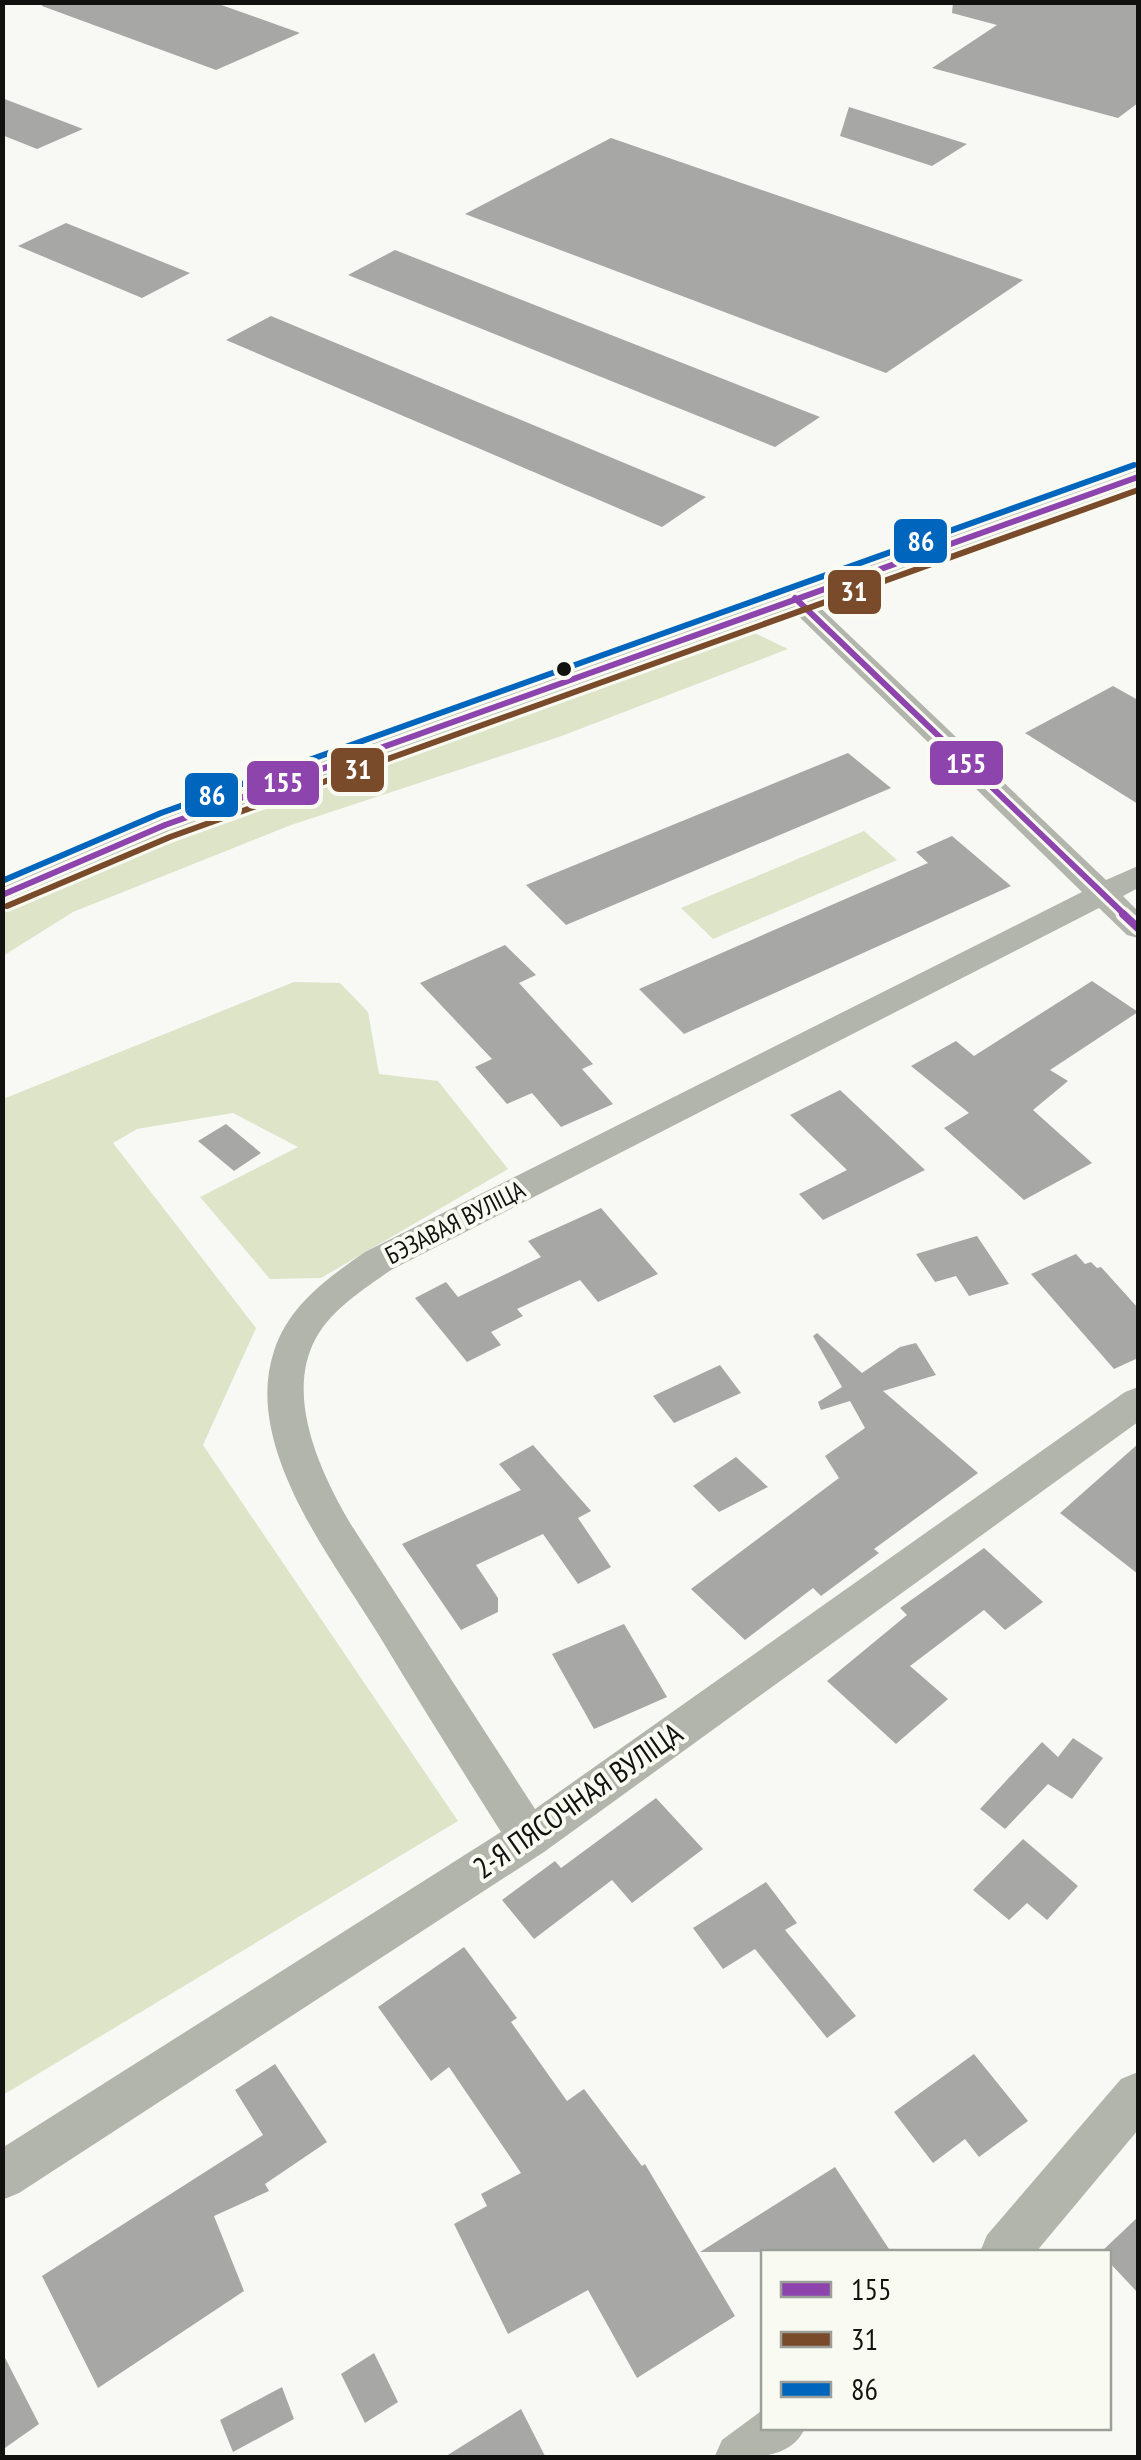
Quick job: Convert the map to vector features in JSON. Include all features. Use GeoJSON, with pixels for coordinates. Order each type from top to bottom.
{"type":"FeatureCollection","features":[{"type":"Feature","properties":{"kind":"main road"},"geometry":{"type":"LineString","coordinates":[[2,895],[165,824],[1138,477]]}},
{"type":"Feature","properties":{"kind":"street"},"geometry":{"type":"LineString","coordinates":[[795,598],[1138,928]]}},
{"type":"Feature","properties":{"kind":"street","name":"БЭЗАВАЯ ВУЛІЦА"},"geometry":{"type":"LineString","coordinates":[[529,1838],[326,1518],[305,1471],[288,1418],[287,1384],[292,1353],[304,1324],[336,1292],[378,1261],[1138,876]]}},
{"type":"Feature","properties":{"kind":"street","name":"2-Я ПЯСОЧНАЯ ВУЛІЦА"},"geometry":{"type":"LineString","coordinates":[[2,2176],[529,1838],[1138,1402]]}},
{"type":"Feature","properties":{"kind":"street"},"geometry":{"type":"LineString","coordinates":[[1006,2250],[1138,2095]]}},
{"type":"Feature","properties":{"kind":"street"},"geometry":{"type":"LineString","coordinates":[[740,2458],[777,2430]]}},
{"type":"Feature","properties":{"kind":"green space"},"geometry":{"type":"Polygon","coordinates":[[[744,628],[788,649],[559,737],[291,825],[73,912],[3,956],[3,910],[125,851],[744,628]]]}},
{"type":"Feature","properties":{"kind":"green space"},"geometry":{"type":"Polygon","coordinates":[[[864,831],[897,860],[713,939],[681,908],[864,831]]]}},
{"type":"Feature","properties":{"kind":"green space"},"geometry":{"type":"Polygon","coordinates":[[[294,982],[340,983],[368,1012],[379,1074],[438,1081],[508,1169],[321,1278],[270,1279],[200,1197],[298,1147],[233,1113],[137,1129],[113,1143],[256,1328],[203,1445],[458,1821],[3,2095],[3,1099],[294,982]]]}},
{"type":"Feature","properties":{"kind":"building"},"geometry":{"type":"Polygon","coordinates":[[[43,2],[213,2],[300,33],[216,70],[42,6],[43,2]]]}},
{"type":"Feature","properties":{"kind":"building"},"geometry":{"type":"Polygon","coordinates":[[[953,2],[1138,2],[1138,103],[1118,118],[932,68],[997,25],[952,13],[953,2]]]}},
{"type":"Feature","properties":{"kind":"building"},"geometry":{"type":"Polygon","coordinates":[[[2,98],[83,129],[37,149],[2,135],[2,98]]]}},
{"type":"Feature","properties":{"kind":"building"},"geometry":{"type":"Polygon","coordinates":[[[849,107],[967,144],[932,166],[840,136],[849,107]]]}},
{"type":"Feature","properties":{"kind":"building"},"geometry":{"type":"Polygon","coordinates":[[[611,138],[1023,280],[886,373],[465,214],[611,138]]]}},
{"type":"Feature","properties":{"kind":"building"},"geometry":{"type":"Polygon","coordinates":[[[66,223],[190,273],[142,298],[18,246],[66,223]]]}},
{"type":"Feature","properties":{"kind":"building"},"geometry":{"type":"Polygon","coordinates":[[[395,250],[820,417],[775,447],[348,275],[395,250]]]}},
{"type":"Feature","properties":{"kind":"building"},"geometry":{"type":"Polygon","coordinates":[[[271,316],[706,497],[662,527],[226,340],[271,316]]]}},
{"type":"Feature","properties":{"kind":"building"},"geometry":{"type":"Polygon","coordinates":[[[1113,686],[1138,700],[1138,804],[1025,733],[1113,686]]]}},
{"type":"Feature","properties":{"kind":"building"},"geometry":{"type":"Polygon","coordinates":[[[848,753],[891,788],[566,925],[526,885],[848,753]]]}},
{"type":"Feature","properties":{"kind":"building"},"geometry":{"type":"Polygon","coordinates":[[[952,836],[1011,886],[684,1034],[639,989],[928,863],[916,852],[952,836]]]}},
{"type":"Feature","properties":{"kind":"building"},"geometry":{"type":"Polygon","coordinates":[[[505,945],[536,975],[519,983],[593,1064],[582,1069],[613,1104],[561,1127],[532,1093],[507,1104],[475,1067],[492,1059],[420,983],[505,945]]]}},
{"type":"Feature","properties":{"kind":"building"},"geometry":{"type":"Polygon","coordinates":[[[1092,981],[1138,1012],[1050,1070],[1068,1081],[1033,1110],[1092,1163],[1024,1200],[944,1128],[969,1113],[911,1066],[956,1041],[974,1056],[1092,981]]]}},
{"type":"Feature","properties":{"kind":"building"},"geometry":{"type":"Polygon","coordinates":[[[840,1090],[925,1170],[823,1220],[799,1194],[847,1170],[790,1115],[840,1090]]]}},
{"type":"Feature","properties":{"kind":"building"},"geometry":{"type":"Polygon","coordinates":[[[226,1124],[261,1153],[234,1171],[198,1141],[226,1124]]]}},
{"type":"Feature","properties":{"kind":"building"},"geometry":{"type":"Polygon","coordinates":[[[601,1208],[658,1274],[598,1302],[580,1280],[517,1309],[523,1316],[491,1332],[501,1345],[467,1362],[415,1298],[446,1282],[458,1297],[541,1257],[528,1241],[601,1208]]]}},
{"type":"Feature","properties":{"kind":"building"},"geometry":{"type":"Polygon","coordinates":[[[977,1236],[1009,1284],[969,1296],[956,1276],[935,1282],[916,1254],[977,1236]]]}},
{"type":"Feature","properties":{"kind":"building"},"geometry":{"type":"Polygon","coordinates":[[[1076,1254],[1085,1264],[1091,1262],[1101,1267],[1138,1308],[1138,1358],[1114,1369],[1031,1274],[1076,1254]]]}},
{"type":"Feature","properties":{"kind":"building"},"geometry":{"type":"Polygon","coordinates":[[[817,1333],[862,1373],[900,1347],[916,1343],[936,1375],[883,1391],[978,1473],[874,1549],[879,1553],[821,1596],[813,1588],[745,1640],[691,1589],[839,1478],[825,1456],[865,1428],[850,1401],[821,1410],[818,1402],[842,1387],[813,1336],[817,1333]]]}},
{"type":"Feature","properties":{"kind":"building"},"geometry":{"type":"Polygon","coordinates":[[[720,1365],[741,1393],[674,1423],[653,1396],[720,1365]]]}},
{"type":"Feature","properties":{"kind":"building"},"geometry":{"type":"Polygon","coordinates":[[[1138,1444],[1138,1574],[1060,1513],[1138,1444]]]}},
{"type":"Feature","properties":{"kind":"building"},"geometry":{"type":"Polygon","coordinates":[[[533,1445],[591,1511],[578,1518],[611,1567],[578,1584],[543,1534],[476,1565],[498,1598],[498,1612],[461,1630],[402,1544],[521,1490],[499,1464],[533,1445]]]}},
{"type":"Feature","properties":{"kind":"building"},"geometry":{"type":"Polygon","coordinates":[[[736,1457],[768,1487],[719,1512],[693,1486],[736,1457]]]}},
{"type":"Feature","properties":{"kind":"building"},"geometry":{"type":"Polygon","coordinates":[[[984,1548],[1043,1602],[1005,1630],[984,1610],[910,1666],[948,1699],[896,1744],[827,1681],[907,1615],[900,1608],[984,1548]]]}},
{"type":"Feature","properties":{"kind":"building"},"geometry":{"type":"Polygon","coordinates":[[[624,1624],[667,1697],[594,1729],[552,1654],[624,1624]]]}},
{"type":"Feature","properties":{"kind":"building"},"geometry":{"type":"Polygon","coordinates":[[[1073,1738],[1103,1758],[1072,1799],[1048,1784],[1005,1829],[980,1809],[1042,1742],[1058,1757],[1073,1738]]]}},
{"type":"Feature","properties":{"kind":"building"},"geometry":{"type":"Polygon","coordinates":[[[656,1798],[703,1849],[632,1903],[612,1880],[534,1939],[502,1900],[555,1861],[561,1868],[656,1798]]]}},
{"type":"Feature","properties":{"kind":"building"},"geometry":{"type":"Polygon","coordinates":[[[1023,1839],[1078,1886],[1047,1920],[1027,1903],[1009,1920],[973,1890],[1023,1839]]]}},
{"type":"Feature","properties":{"kind":"building"},"geometry":{"type":"Polygon","coordinates":[[[766,1882],[797,1923],[785,1930],[856,2016],[827,2038],[755,1949],[723,1969],[693,1928],[766,1882]]]}},
{"type":"Feature","properties":{"kind":"building"},"geometry":{"type":"Polygon","coordinates":[[[464,1947],[517,2018],[511,2022],[567,2101],[584,2089],[642,2166],[645,2164],[735,2316],[637,2378],[588,2290],[508,2334],[454,2224],[487,2206],[481,2194],[521,2173],[449,2067],[431,2081],[378,2007],[464,1947]]]}},
{"type":"Feature","properties":{"kind":"building"},"geometry":{"type":"Polygon","coordinates":[[[974,2054],[1028,2121],[979,2157],[965,2139],[933,2163],[894,2112],[974,2054]]]}},
{"type":"Feature","properties":{"kind":"building"},"geometry":{"type":"Polygon","coordinates":[[[275,2064],[327,2142],[265,2184],[269,2191],[214,2216],[244,2291],[98,2388],[42,2276],[263,2135],[235,2090],[275,2064]]]}},
{"type":"Feature","properties":{"kind":"building"},"geometry":{"type":"Polygon","coordinates":[[[835,2167],[890,2250],[761,2250],[700,2252],[835,2167]]]}},
{"type":"Feature","properties":{"kind":"building"},"geometry":{"type":"Polygon","coordinates":[[[1138,2217],[1138,2293],[1111,2264],[1111,2250],[1103,2250],[1138,2217]]]}},
{"type":"Feature","properties":{"kind":"building"},"geometry":{"type":"Polygon","coordinates":[[[2,2352],[39,2424],[2,2450],[2,2352]]]}},
{"type":"Feature","properties":{"kind":"building"},"geometry":{"type":"Polygon","coordinates":[[[374,2353],[398,2402],[365,2423],[341,2374],[374,2353]]]}},
{"type":"Feature","properties":{"kind":"building"},"geometry":{"type":"Polygon","coordinates":[[[282,2387],[294,2419],[233,2452],[220,2420],[282,2387]]]}},
{"type":"Feature","properties":{"kind":"building"},"geometry":{"type":"Polygon","coordinates":[[[521,2409],[546,2458],[443,2458],[521,2409]]]}},
{"type":"Feature","properties":{"kind":"transit line","name":"86"},"geometry":{"type":"LineString","coordinates":[[2,881],[161,813],[1134,465]]}},
{"type":"Feature","properties":{"kind":"transit line","name":"155"},"geometry":{"type":"LineString","coordinates":[[2,895],[165,825],[1138,477]]}},
{"type":"Feature","properties":{"kind":"transit line","name":"31"},"geometry":{"type":"LineString","coordinates":[[7,906],[170,837],[1138,490]]}},
{"type":"Feature","properties":{"kind":"transit line","name":"155"},"geometry":{"type":"LineString","coordinates":[[795,598],[1138,928]]}}]}
